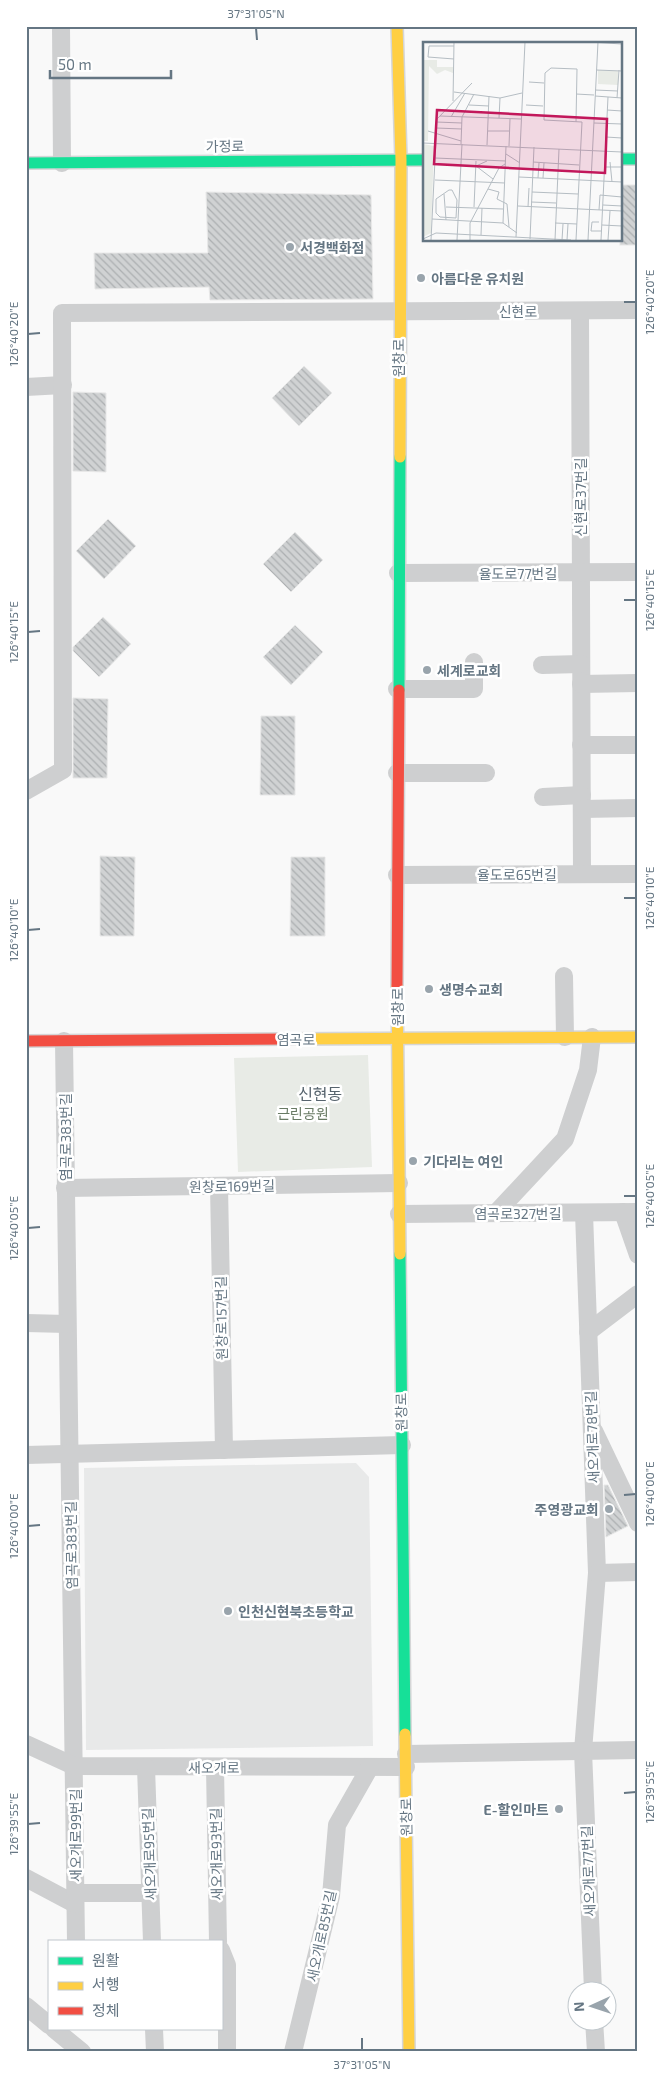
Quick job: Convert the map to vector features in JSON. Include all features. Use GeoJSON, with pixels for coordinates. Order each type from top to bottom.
{"type":"FeatureCollection","features":[{"type":"Feature","properties":{"kind":"street"},"geometry":{"type":"LineString","coordinates":[[62,26],[62,163]]}},
{"type":"Feature","properties":{"kind":"street","name":"원창로"},"geometry":{"type":"LineString","coordinates":[[397,26],[401,160],[398,311],[397,1038],[409,2052]]}},
{"type":"Feature","properties":{"kind":"street"},"geometry":{"type":"LineString","coordinates":[[622,159],[638,159]]}},
{"type":"Feature","properties":{"kind":"street","name":"가정로"},"geometry":{"type":"LineString","coordinates":[[26,163],[423,160]]}},
{"type":"Feature","properties":{"kind":"street","name":"신현로"},"geometry":{"type":"LineString","coordinates":[[62,385],[62,313],[638,310]]}},
{"type":"Feature","properties":{"kind":"street","name":"신현로37번길"},"geometry":{"type":"LineString","coordinates":[[580,311],[582,874]]}},
{"type":"Feature","properties":{"kind":"street"},"geometry":{"type":"LineString","coordinates":[[26,387],[62,385],[63,770],[26,791]]}},
{"type":"Feature","properties":{"kind":"street","name":"율도로77번길"},"geometry":{"type":"LineString","coordinates":[[398,573],[638,572]]}},
{"type":"Feature","properties":{"kind":"street"},"geometry":{"type":"LineString","coordinates":[[397,689],[474,689],[474,662]]}},
{"type":"Feature","properties":{"kind":"street"},"geometry":{"type":"LineString","coordinates":[[542,665],[581,664]]}},
{"type":"Feature","properties":{"kind":"street"},"geometry":{"type":"LineString","coordinates":[[581,684],[638,683]]}},
{"type":"Feature","properties":{"kind":"street"},"geometry":{"type":"LineString","coordinates":[[581,745],[638,745]]}},
{"type":"Feature","properties":{"kind":"street"},"geometry":{"type":"LineString","coordinates":[[397,773],[486,772]]}},
{"type":"Feature","properties":{"kind":"street"},"geometry":{"type":"LineString","coordinates":[[543,796],[638,808]]}},
{"type":"Feature","properties":{"kind":"street","name":"율도로65번길"},"geometry":{"type":"LineString","coordinates":[[397,875],[638,874]]}},
{"type":"Feature","properties":{"kind":"street"},"geometry":{"type":"LineString","coordinates":[[564,976],[566,1037]]}},
{"type":"Feature","properties":{"kind":"street"},"geometry":{"type":"LineString","coordinates":[[496,1213],[565,1139],[588,1070],[592,1037]]}},
{"type":"Feature","properties":{"kind":"street","name":"염곡로"},"geometry":{"type":"LineString","coordinates":[[26,1041],[638,1037]]}},
{"type":"Feature","properties":{"kind":"street","name":"염곡로383번길"},"geometry":{"type":"LineString","coordinates":[[64,1041],[74,1766]]}},
{"type":"Feature","properties":{"kind":"street","name":"원창로169번길"},"geometry":{"type":"LineString","coordinates":[[65,1188],[398,1183]]}},
{"type":"Feature","properties":{"kind":"street","name":"원창로157번길"},"geometry":{"type":"LineString","coordinates":[[219,1186],[224,1450]]}},
{"type":"Feature","properties":{"kind":"street"},"geometry":{"type":"LineString","coordinates":[[630,1212],[638,1255]]}},
{"type":"Feature","properties":{"kind":"street","name":"염곡로327번길"},"geometry":{"type":"LineString","coordinates":[[399,1214],[630,1212]]}},
{"type":"Feature","properties":{"kind":"street","name":"새오개로78번길"},"geometry":{"type":"LineString","coordinates":[[583,1751],[596,1573],[584,1213]]}},
{"type":"Feature","properties":{"kind":"street"},"geometry":{"type":"LineString","coordinates":[[588,1332],[638,1294]]}},
{"type":"Feature","properties":{"kind":"street"},"geometry":{"type":"LineString","coordinates":[[26,1323],[67,1324]]}},
{"type":"Feature","properties":{"kind":"street"},"geometry":{"type":"LineString","coordinates":[[591,1424],[638,1523]]}},
{"type":"Feature","properties":{"kind":"street"},"geometry":{"type":"LineString","coordinates":[[26,1456],[402,1445]]}},
{"type":"Feature","properties":{"kind":"street"},"geometry":{"type":"LineString","coordinates":[[596,1573],[638,1572]]}},
{"type":"Feature","properties":{"kind":"street","name":"새오개로"},"geometry":{"type":"LineString","coordinates":[[26,1744],[74,1766],[370,1767],[406,1760],[638,1750]]}},
{"type":"Feature","properties":{"kind":"street","name":"새오개로77번길"},"geometry":{"type":"LineString","coordinates":[[583,1751],[593,1980]]}},
{"type":"Feature","properties":{"kind":"street","name":"새오개로99번길"},"geometry":{"type":"LineString","coordinates":[[74,1766],[76,1940]]}},
{"type":"Feature","properties":{"kind":"street","name":"새오개로95번길"},"geometry":{"type":"LineString","coordinates":[[146,1766],[152,1940]]}},
{"type":"Feature","properties":{"kind":"street","name":"새오개로93번길"},"geometry":{"type":"LineString","coordinates":[[215,1767],[218,1940]]}},
{"type":"Feature","properties":{"kind":"street","name":"새오개로85번길"},"geometry":{"type":"LineString","coordinates":[[293,2052],[331,1896],[337,1825],[370,1767]]}},
{"type":"Feature","properties":{"kind":"street","name":"새오개로99번길"},"geometry":{"type":"LineString","coordinates":[[26,1878],[75,1899]]}},
{"type":"Feature","properties":{"kind":"street"},"geometry":{"type":"LineString","coordinates":[[75,1899],[150,1892]]}},
{"type":"Feature","properties":{"kind":"street"},"geometry":{"type":"LineString","coordinates":[[222,1952],[227,1965],[228,2052]]}},
{"type":"Feature","properties":{"kind":"street"},"geometry":{"type":"LineString","coordinates":[[26,2006],[48,2024]]}},
{"type":"Feature","properties":{"kind":"street"},"geometry":{"type":"LineString","coordinates":[[55,2030],[79,2050]]}},
{"type":"Feature","properties":{"kind":"street"},"geometry":{"type":"LineString","coordinates":[[76,2030],[79,2050]]}},
{"type":"Feature","properties":{"kind":"street"},"geometry":{"type":"LineString","coordinates":[[154,2030],[155,2052]]}},
{"type":"Feature","properties":{"kind":"street"},"geometry":{"type":"LineString","coordinates":[[595,2030],[596,2052]]}},
{"type":"Feature","properties":{"kind":"shaded area","name":"인천신현북초등학교"},"geometry":{"type":"Polygon","coordinates":[[[356,1463],[369,1477],[373,1746],[86,1750],[84,1468],[356,1463]]]}},
{"type":"Feature","properties":{"kind":"green space","name":"근린공원"},"geometry":{"type":"Polygon","coordinates":[[[368,1055],[372,1167],[238,1172],[234,1058],[368,1055]]]}},
{"type":"Feature","properties":{"kind":"building"},"geometry":{"type":"Polygon","coordinates":[[[622,185],[638,185],[638,245],[620,245],[620,241],[622,241],[622,185]]]}},
{"type":"Feature","properties":{"kind":"building","name":"서경백화점"},"geometry":{"type":"Polygon","coordinates":[[[206,192],[371,195],[373,299],[210,300],[209,287],[95,289],[94,253],[208,253],[206,192]]]}},
{"type":"Feature","properties":{"kind":"building"},"geometry":{"type":"Polygon","coordinates":[[[304,366],[332,393],[299,426],[272,398],[304,366]]]}},
{"type":"Feature","properties":{"kind":"building"},"geometry":{"type":"Polygon","coordinates":[[[73,392],[106,393],[106,472],[73,471],[73,392]]]}},
{"type":"Feature","properties":{"kind":"building"},"geometry":{"type":"Polygon","coordinates":[[[108,519],[136,546],[104,579],[76,551],[108,519]]]}},
{"type":"Feature","properties":{"kind":"building"},"geometry":{"type":"Polygon","coordinates":[[[295,532],[323,560],[291,592],[263,564],[295,532]]]}},
{"type":"Feature","properties":{"kind":"building"},"geometry":{"type":"Polygon","coordinates":[[[103,617],[131,644],[99,677],[73,651],[73,647],[103,617]]]}},
{"type":"Feature","properties":{"kind":"building"},"geometry":{"type":"Polygon","coordinates":[[[295,625],[323,652],[291,685],[263,657],[295,625]]]}},
{"type":"Feature","properties":{"kind":"building"},"geometry":{"type":"Polygon","coordinates":[[[73,698],[108,699],[107,778],[73,778],[73,698]]]}},
{"type":"Feature","properties":{"kind":"building"},"geometry":{"type":"Polygon","coordinates":[[[261,716],[295,716],[295,795],[260,795],[261,716]]]}},
{"type":"Feature","properties":{"kind":"building"},"geometry":{"type":"Polygon","coordinates":[[[100,856],[135,857],[134,936],[100,936],[100,856]]]}},
{"type":"Feature","properties":{"kind":"building"},"geometry":{"type":"Polygon","coordinates":[[[291,857],[325,857],[325,936],[290,936],[291,857]]]}},
{"type":"Feature","properties":{"kind":"building","name":"주영광교회"},"geometry":{"type":"Polygon","coordinates":[[[604,1485],[608,1485],[628,1526],[606,1537],[604,1485]]]}},
{"type":"Feature","properties":{"kind":"traffic: fast"},"geometry":{"type":"LineString","coordinates":[[622,159],[638,159]]}},
{"type":"Feature","properties":{"kind":"traffic: fast"},"geometry":{"type":"LineString","coordinates":[[26,163],[423,160]]}},
{"type":"Feature","properties":{"kind":"traffic: fast"},"geometry":{"type":"LineString","coordinates":[[399,690],[400,457]]}},
{"type":"Feature","properties":{"kind":"traffic: fast"},"geometry":{"type":"LineString","coordinates":[[400,1254],[405,1734]]}},
{"type":"Feature","properties":{"kind":"traffic: slow"},"geometry":{"type":"LineString","coordinates":[[397,26],[401,160],[400,457]]}},
{"type":"Feature","properties":{"kind":"traffic: slow"},"geometry":{"type":"LineString","coordinates":[[397,986],[400,1254]]}},
{"type":"Feature","properties":{"kind":"traffic: slow"},"geometry":{"type":"LineString","coordinates":[[286,1039],[638,1037]]}},
{"type":"Feature","properties":{"kind":"traffic: slow"},"geometry":{"type":"LineString","coordinates":[[405,1734],[409,2052]]}},
{"type":"Feature","properties":{"kind":"traffic: jam"},"geometry":{"type":"LineString","coordinates":[[397,986],[399,690]]}},
{"type":"Feature","properties":{"kind":"traffic: jam"},"geometry":{"type":"LineString","coordinates":[[26,1041],[286,1039]]}},
{"type":"Feature","properties":{"kind":"place","name":"서경백화점"},"geometry":{"type":"Point","coordinates":[290,247]}},
{"type":"Feature","properties":{"kind":"place","name":"아름다운 유치원"},"geometry":{"type":"Point","coordinates":[421,278]}},
{"type":"Feature","properties":{"kind":"place","name":"세계로교회"},"geometry":{"type":"Point","coordinates":[427,670]}},
{"type":"Feature","properties":{"kind":"place","name":"생명수교회"},"geometry":{"type":"Point","coordinates":[429,989]}},
{"type":"Feature","properties":{"kind":"place","name":"기다리는 여인"},"geometry":{"type":"Point","coordinates":[413,1161]}},
{"type":"Feature","properties":{"kind":"place","name":"주영광교회"},"geometry":{"type":"Point","coordinates":[609,1509]}},
{"type":"Feature","properties":{"kind":"place","name":"인천신현북초등학교"},"geometry":{"type":"Point","coordinates":[228,1611]}},
{"type":"Feature","properties":{"kind":"place","name":"E-할인마트"},"geometry":{"type":"Point","coordinates":[559,1809]}},
{"type":"Feature","properties":{"kind":"district","name":"신현동"},"geometry":{"type":"Point","coordinates":[320,1093]}}]}
